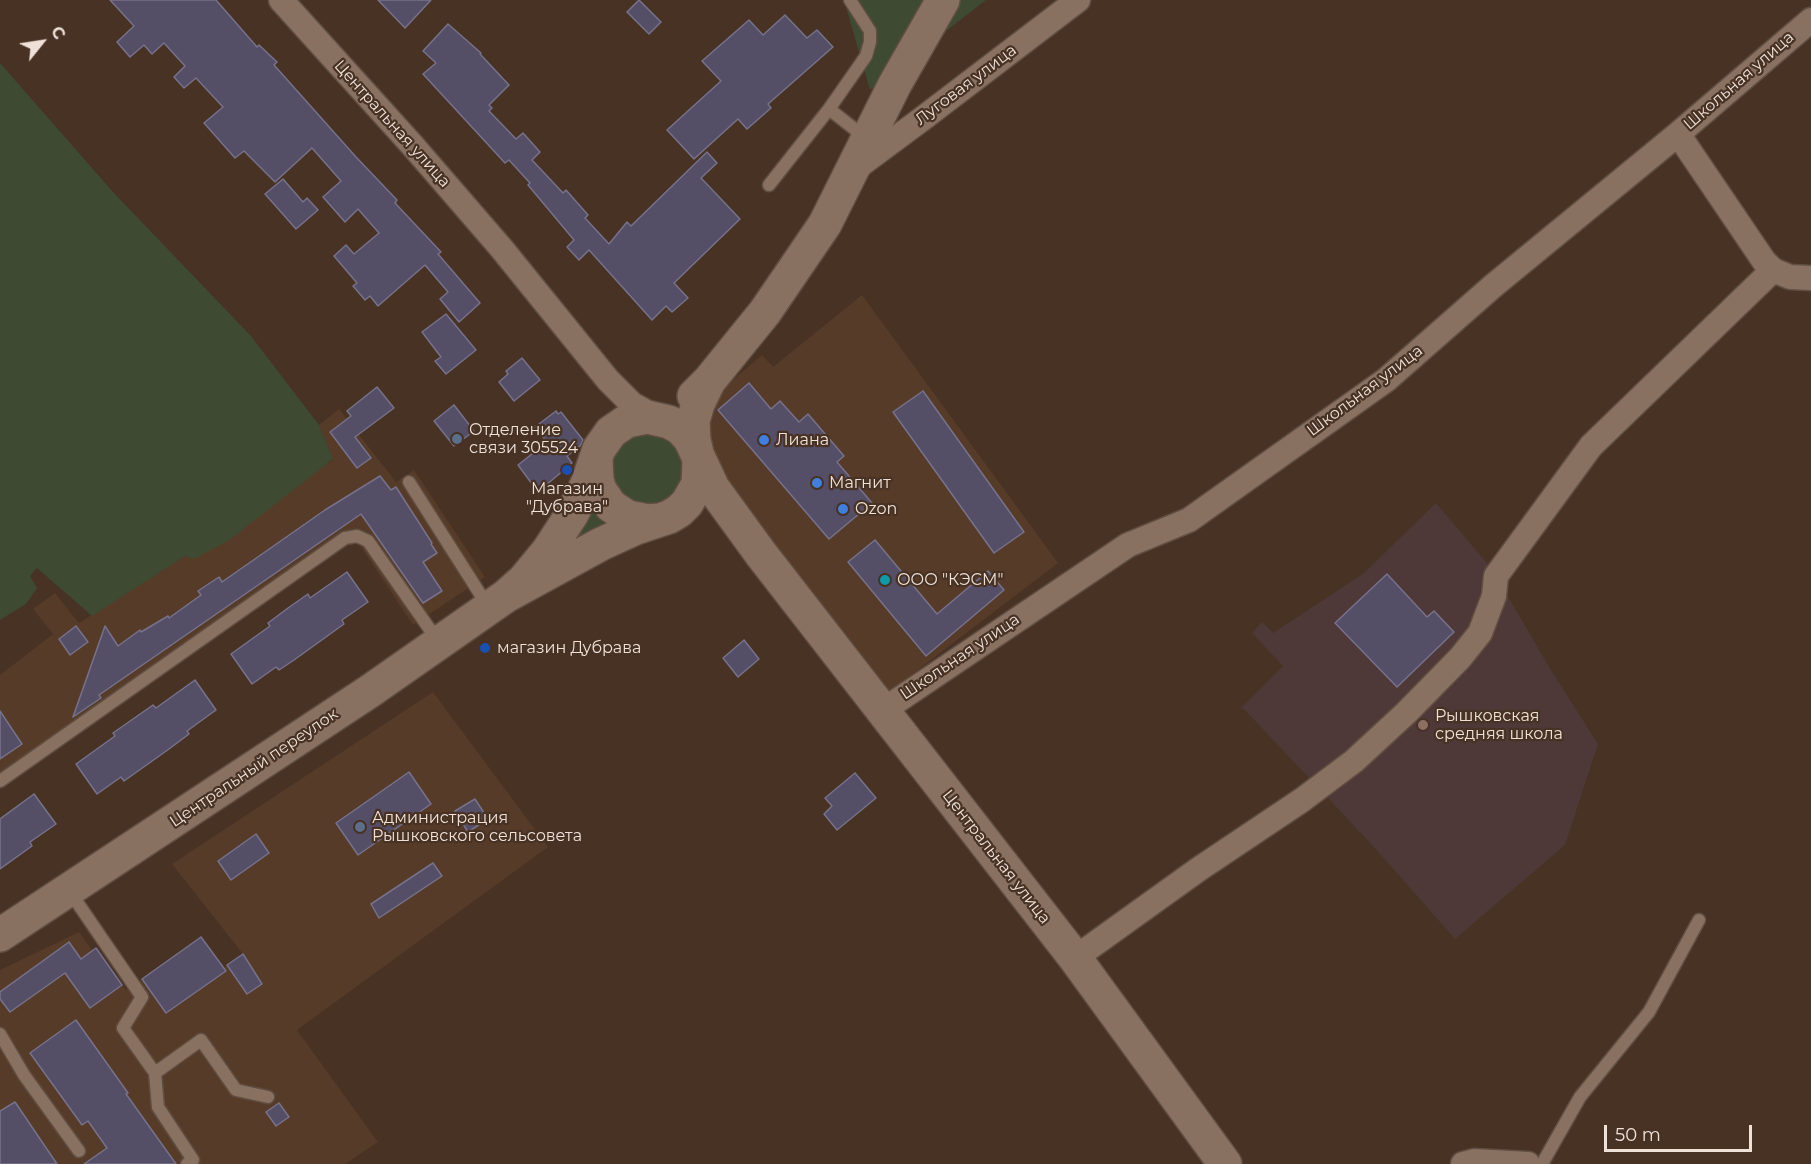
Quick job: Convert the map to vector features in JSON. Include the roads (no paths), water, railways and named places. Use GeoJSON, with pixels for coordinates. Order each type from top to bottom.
{"type":"FeatureCollection","features":[{"type":"Feature","properties":{"kind":"main road"},"geometry":{"type":"LineString","coordinates":[[497,602],[524,580],[548,551],[572,514],[603,446],[618,425],[637,418],[657,418],[673,412],[689,401],[709,381],[765,312],[825,224],[895,84],[943,0]]}},
{"type":"Feature","properties":{"kind":"main road"},"geometry":{"type":"LineString","coordinates":[[497,602],[601,544],[679,511],[693,494],[700,472],[693,421],[709,381]]}},
{"type":"Feature","properties":{"kind":"main road"},"geometry":{"type":"LineString","coordinates":[[657,418],[680,428],[690,439],[713,488],[761,554]]}},
{"type":"Feature","properties":{"kind":"main road"},"geometry":{"type":"LineString","coordinates":[[603,446],[597,480],[600,490],[611,506],[628,517],[648,521],[677,516],[696,516],[715,520],[733,528],[749,540],[761,554]]}},
{"type":"Feature","properties":{"kind":"main road","name":"Центральная улица"},"geometry":{"type":"LineString","coordinates":[[761,554],[1075,958],[1225,1164]]}},
{"type":"Feature","properties":{"kind":"main road","name":"Центральный переулок"},"geometry":{"type":"LineString","coordinates":[[0,935],[70,891],[440,643],[497,602]]}},
{"type":"Feature","properties":{"kind":"street","name":"Центральная улица"},"geometry":{"type":"LineString","coordinates":[[281,0],[413,146],[502,249],[608,380]]}},
{"type":"Feature","properties":{"kind":"street","name":"Луговая улица"},"geometry":{"type":"LineString","coordinates":[[854,169],[1078,0]]}},
{"type":"Feature","properties":{"kind":"street","name":"Школьная улица"},"geometry":{"type":"LineString","coordinates":[[882,711],[1128,544],[1189,520],[1386,380],[1493,286],[1678,134],[1811,20]]}},
{"type":"Feature","properties":{"kind":"street"},"geometry":{"type":"LineString","coordinates":[[1678,134],[1764,261],[1773,270],[1790,277],[1811,278]]}},
{"type":"Feature","properties":{"kind":"street"},"geometry":{"type":"LineString","coordinates":[[1075,958],[1199,868],[1302,800],[1354,761],[1406,713],[1460,658],[1480,633],[1494,596],[1496,576],[1591,446],[1773,270]]}},
{"type":"Feature","properties":{"kind":"street"},"geometry":{"type":"LineString","coordinates":[[608,380],[632,404],[657,418]]}},
{"type":"Feature","properties":{"kind":"street"},"geometry":{"type":"LineString","coordinates":[[603,446],[616,420],[618,408],[608,380]]}},
{"type":"Feature","properties":{"kind":"street"},"geometry":{"type":"LineString","coordinates":[[1463,1164],[1474,1161],[1528,1164]]}},
{"type":"Feature","properties":{"kind":"lane"},"geometry":{"type":"LineString","coordinates":[[770,185],[829,109],[866,56],[870,31],[850,0]]}},
{"type":"Feature","properties":{"kind":"lane"},"geometry":{"type":"LineString","coordinates":[[829,109],[867,139]]}},
{"type":"Feature","properties":{"kind":"lane"},"geometry":{"type":"LineString","coordinates":[[409,482],[497,602]]}},
{"type":"Feature","properties":{"kind":"lane"},"geometry":{"type":"LineString","coordinates":[[0,781],[345,538],[357,536],[368,541],[440,643]]}},
{"type":"Feature","properties":{"kind":"lane"},"geometry":{"type":"LineString","coordinates":[[70,891],[142,997],[123,1028],[155,1073],[158,1107],[193,1160],[187,1164]]}},
{"type":"Feature","properties":{"kind":"lane"},"geometry":{"type":"LineString","coordinates":[[1542,1164],[1580,1097],[1649,1012],[1699,920]]}},
{"type":"Feature","properties":{"kind":"lane"},"geometry":{"type":"LineString","coordinates":[[155,1073],[201,1040],[236,1090],[268,1097]]}},
{"type":"Feature","properties":{"kind":"lane"},"geometry":{"type":"LineString","coordinates":[[1,1041],[79,1151]]}},
{"type":"Feature","properties":{"kind":"place","name":"Отделение связи 305524"},"geometry":{"type":"Point","coordinates":[457,439]}},
{"type":"Feature","properties":{"kind":"place","name":"Лиана"},"geometry":{"type":"Point","coordinates":[764,440]}},
{"type":"Feature","properties":{"kind":"place","name":"Магазин \"Дубрава\""},"geometry":{"type":"Point","coordinates":[567,470]}},
{"type":"Feature","properties":{"kind":"place","name":"Магнит"},"geometry":{"type":"Point","coordinates":[817,483]}},
{"type":"Feature","properties":{"kind":"place","name":"Ozon"},"geometry":{"type":"Point","coordinates":[843,509]}},
{"type":"Feature","properties":{"kind":"place","name":"ООО \"КЭСМ\""},"geometry":{"type":"Point","coordinates":[885,580]}},
{"type":"Feature","properties":{"kind":"place","name":"магазин Дубрава"},"geometry":{"type":"Point","coordinates":[485,648]}},
{"type":"Feature","properties":{"kind":"place","name":"Рышковская средняя школа"},"geometry":{"type":"Point","coordinates":[1423,725]}},
{"type":"Feature","properties":{"kind":"place","name":"Администрация Рышковского сельсовета"},"geometry":{"type":"Point","coordinates":[360,827]}}]}
